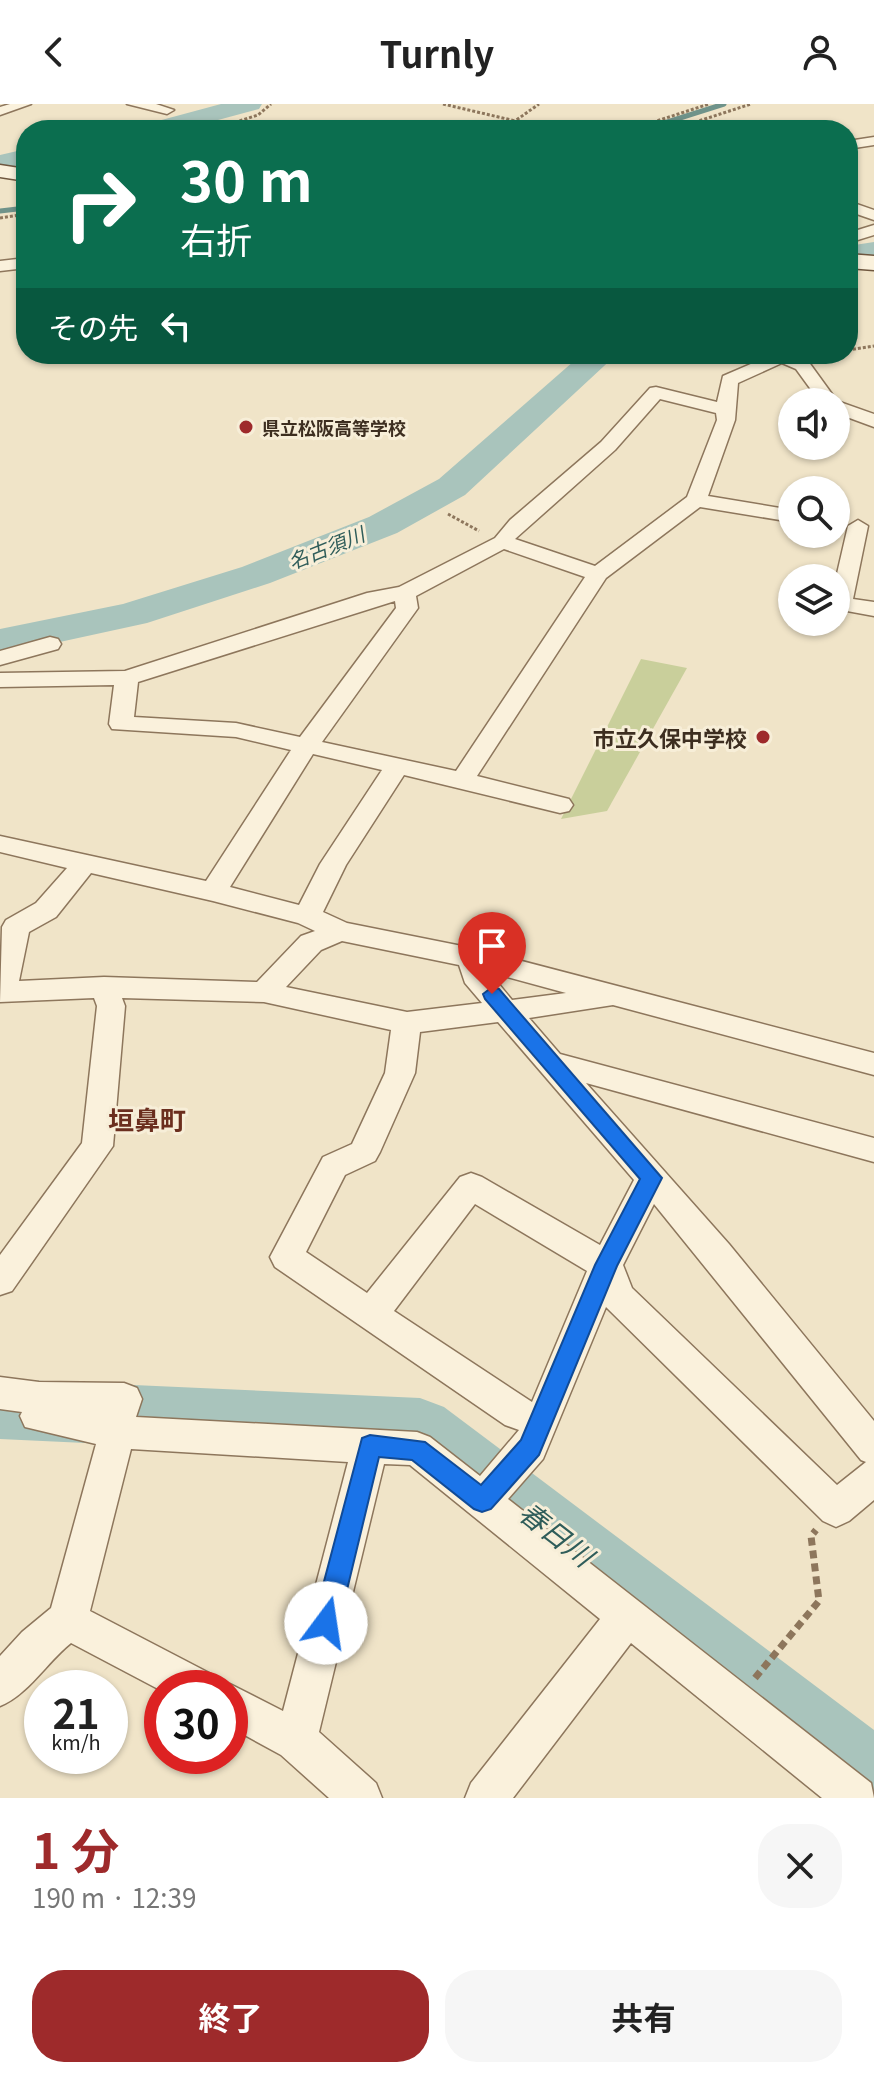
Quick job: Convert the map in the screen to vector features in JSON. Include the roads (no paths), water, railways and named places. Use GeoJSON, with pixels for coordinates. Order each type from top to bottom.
{"type":"FeatureCollection","features":[{"type":"Feature","properties":{"kind":"street"},"geometry":{"type":"LineString","coordinates":[[0,111],[24,104]]}},
{"type":"Feature","properties":{"kind":"street"},"geometry":{"type":"LineString","coordinates":[[134,104],[167,110]]}},
{"type":"Feature","properties":{"kind":"street"},"geometry":{"type":"LineString","coordinates":[[462,780],[598,574],[696,500],[726,420],[729,380],[766,364]]}},
{"type":"Feature","properties":{"kind":"street"},"geometry":{"type":"LineString","coordinates":[[800,364],[819,388]]}},
{"type":"Feature","properties":{"kind":"street"},"geometry":{"type":"LineString","coordinates":[[0,680],[127,678],[375,598],[405,593],[502,542],[517,524],[608,446],[656,392],[725,408]]}},
{"type":"Feature","properties":{"kind":"street"},"geometry":{"type":"LineString","coordinates":[[850,412],[874,421]]}},
{"type":"Feature","properties":{"kind":"street"},"geometry":{"type":"LineString","coordinates":[[696,500],[778,514]]}},
{"type":"Feature","properties":{"kind":"street"},"geometry":{"type":"LineString","coordinates":[[856,526],[841,604],[874,609]]}},
{"type":"Feature","properties":{"kind":"street"},"geometry":{"type":"LineString","coordinates":[[502,542],[598,574]]}},
{"type":"Feature","properties":{"kind":"street"},"geometry":{"type":"LineString","coordinates":[[213,892],[306,746],[407,608],[405,593]]}},
{"type":"Feature","properties":{"kind":"street"},"geometry":{"type":"LineString","coordinates":[[0,658],[50,644]]}},
{"type":"Feature","properties":{"kind":"street"},"geometry":{"type":"LineString","coordinates":[[127,678],[121,724],[236,730],[560,805]]}},
{"type":"Feature","properties":{"kind":"street"},"geometry":{"type":"LineString","coordinates":[[307,916],[333,864],[397,766]]}},
{"type":"Feature","properties":{"kind":"street"},"geometry":{"type":"LineString","coordinates":[[0,844],[213,892],[307,916],[340,931],[472,958],[874,1064]]}},
{"type":"Feature","properties":{"kind":"street"},"geometry":{"type":"LineString","coordinates":[[85,863],[46,910],[16,927],[1,992],[104,987],[264,992],[407,1023],[618,997]]}},
{"type":"Feature","properties":{"kind":"street"},"geometry":{"type":"LineString","coordinates":[[264,992],[311,943],[340,931]]}},
{"type":"Feature","properties":{"kind":"street"},"geometry":{"type":"LineString","coordinates":[[472,958],[475,976],[651,1178],[874,1448]]}},
{"type":"Feature","properties":{"kind":"street"},"geometry":{"type":"LineString","coordinates":[[0,1281],[97,1146],[111,1006],[104,987]]}},
{"type":"Feature","properties":{"kind":"street"},"geometry":{"type":"LineString","coordinates":[[407,1023],[400,1073],[364,1152],[334,1166],[287,1257],[518,1414],[542,1421]]}},
{"type":"Feature","properties":{"kind":"street"},"geometry":{"type":"LineString","coordinates":[[553,1063],[874,1150]]}},
{"type":"Feature","properties":{"kind":"street"},"geometry":{"type":"LineString","coordinates":[[482,1501],[530,1447],[606,1265],[651,1178]]}},
{"type":"Feature","properties":{"kind":"street"},"geometry":{"type":"LineString","coordinates":[[371,1314],[471,1186],[606,1265],[618,1297],[836,1509],[874,1476]]}},
{"type":"Feature","properties":{"kind":"street"},"geometry":{"type":"LineString","coordinates":[[0,1393],[39,1398],[124,1399],[68,1620],[36,1646],[0,1686]]}},
{"type":"Feature","properties":{"kind":"street"},"geometry":{"type":"LineString","coordinates":[[38,1416],[120,1420],[417,1449],[856,1798]]}},
{"type":"Feature","properties":{"kind":"street"},"geometry":{"type":"LineString","coordinates":[[296,1740],[370,1446]]}},
{"type":"Feature","properties":{"kind":"street"},"geometry":{"type":"LineString","coordinates":[[486,1798],[627,1616]]}},
{"type":"Feature","properties":{"kind":"street"},"geometry":{"type":"LineString","coordinates":[[68,1620],[163,1670]]}},
{"type":"Feature","properties":{"kind":"street"},"geometry":{"type":"LineString","coordinates":[[248,1715],[296,1740],[361,1798]]}},
{"type":"Feature","properties":{"kind":"waterway"},"geometry":{"type":"LineString","coordinates":[[190,120],[250,104]]}},
{"type":"Feature","properties":{"kind":"waterway"},"geometry":{"type":"LineString","coordinates":[[674,120],[724,104]]}},
{"type":"Feature","properties":{"kind":"waterway"},"geometry":{"type":"LineString","coordinates":[[0,163],[16,159]]}},
{"type":"Feature","properties":{"kind":"waterway"},"geometry":{"type":"LineString","coordinates":[[0,211],[16,209]]}},
{"type":"Feature","properties":{"kind":"waterway","name":"名古須川"},"geometry":{"type":"LineString","coordinates":[[858,253],[874,251]]}},
{"type":"Feature","properties":{"kind":"waterway","name":"名古須川"},"geometry":{"type":"LineString","coordinates":[[0,642],[132,614],[256,575],[383,525],[452,487],[590,364]]}},
{"type":"Feature","properties":{"kind":"waterway","name":"春日川"},"geometry":{"type":"LineString","coordinates":[[0,1409],[420,1428],[874,1779]]}},
{"type":"Feature","properties":{"kind":"place","name":"県立松阪高等学校"},"geometry":{"type":"Point","coordinates":[246,427]}},
{"type":"Feature","properties":{"kind":"place","name":"市立久保中学校"},"geometry":{"type":"Point","coordinates":[763,737]}},
{"type":"Feature","properties":{"kind":"district","name":"垣鼻町"},"geometry":{"type":"Point","coordinates":[147,1118]}}]}
